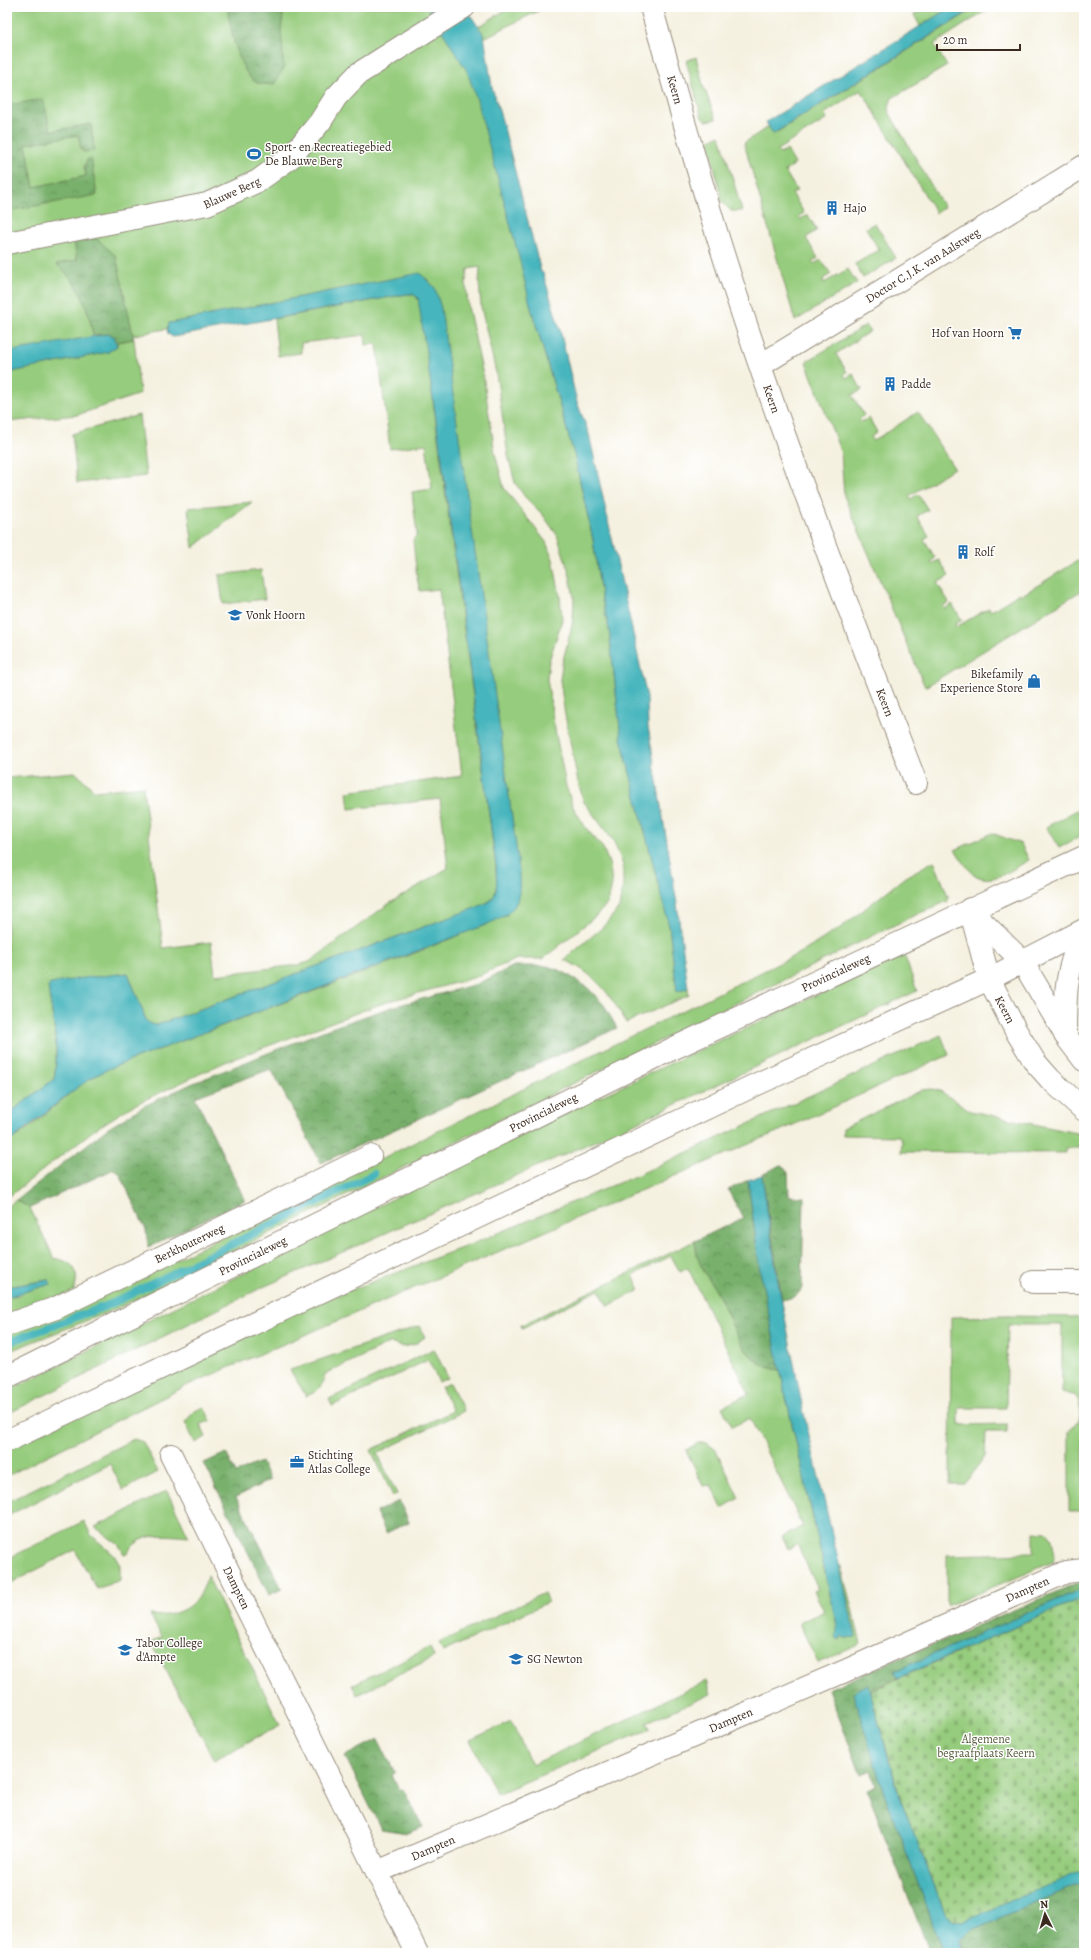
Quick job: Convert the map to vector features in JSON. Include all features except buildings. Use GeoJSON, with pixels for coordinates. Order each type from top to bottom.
{"type":"FeatureCollection","features":[{"type":"Feature","properties":{"kind":"street","name":"Blauwe Berg"},"geometry":{"type":"LineString","coordinates":[[7,242],[207,204],[258,181],[291,157],[320,122],[336,97],[358,74],[464,7]]}},
{"type":"Feature","properties":{"kind":"street","name":"Keern"},"geometry":{"type":"LineString","coordinates":[[651,7],[719,241],[761,365],[829,558],[916,783]]}},
{"type":"Feature","properties":{"kind":"street","name":"Doctor C.J.K. van Aalstweg"},"geometry":{"type":"LineString","coordinates":[[761,365],[1084,166]]}},
{"type":"Feature","properties":{"kind":"street","name":"Provincialeweg"},"geometry":{"type":"LineString","coordinates":[[7,1376],[672,1049],[1084,857]]}},
{"type":"Feature","properties":{"kind":"street","name":"Keern"},"geometry":{"type":"LineString","coordinates":[[970,910],[989,979],[1016,1031],[1035,1062],[1050,1080],[1084,1110]]}},
{"type":"Feature","properties":{"kind":"street"},"geometry":{"type":"LineString","coordinates":[[970,910],[1022,961],[1065,1035],[1084,1060]]}},
{"type":"Feature","properties":{"kind":"street"},"geometry":{"type":"LineString","coordinates":[[7,1441],[762,1082],[989,979],[1084,930]]}},
{"type":"Feature","properties":{"kind":"street"},"geometry":{"type":"LineString","coordinates":[[1065,1035],[1068,977],[1071,962],[1084,934]]}},
{"type":"Feature","properties":{"kind":"street","name":"Berkhouterweg"},"geometry":{"type":"LineString","coordinates":[[7,1325],[56,1308],[370,1156]]}},
{"type":"Feature","properties":{"kind":"street"},"geometry":{"type":"LineString","coordinates":[[1033,1282],[1084,1282]]}},
{"type":"Feature","properties":{"kind":"street","name":"Dampten"},"geometry":{"type":"LineString","coordinates":[[171,1455],[417,1953]]}},
{"type":"Feature","properties":{"kind":"street","name":"Dampten"},"geometry":{"type":"LineString","coordinates":[[377,1872],[845,1671],[1066,1572],[1084,1570]]}},
{"type":"Feature","properties":{"kind":"green space"},"geometry":{"type":"Polygon","coordinates":[[[7,7],[450,7],[474,52],[531,308],[574,454],[593,540],[601,595],[609,629],[621,738],[669,926],[677,992],[688,988],[689,995],[626,1023],[608,994],[601,986],[585,971],[564,960],[603,927],[619,908],[623,885],[623,865],[614,842],[584,802],[578,782],[560,680],[562,664],[573,621],[574,597],[569,572],[557,535],[543,515],[525,497],[515,483],[508,455],[496,373],[481,307],[479,283],[480,267],[468,269],[466,282],[468,306],[483,375],[495,453],[504,488],[546,542],[553,559],[560,596],[562,620],[549,661],[547,679],[553,719],[566,786],[573,807],[586,828],[603,848],[610,866],[612,885],[608,903],[597,915],[543,959],[517,959],[473,978],[386,1002],[225,1062],[132,1106],[94,1130],[7,1198],[7,1143],[30,1127],[81,1084],[108,1069],[428,948],[507,915],[435,288],[426,278],[7,360],[7,7]]]}},
{"type":"Feature","properties":{"kind":"green space"},"geometry":{"type":"Polygon","coordinates":[[[227,7],[282,7],[283,15],[281,30],[284,68],[274,84],[258,83],[251,79],[246,71],[236,50],[227,7]]]}},
{"type":"Feature","properties":{"kind":"green space"},"geometry":{"type":"Polygon","coordinates":[[[510,7],[546,7],[484,38],[478,27],[510,7]]]}},
{"type":"Feature","properties":{"kind":"green space"},"geometry":{"type":"Polygon","coordinates":[[[928,7],[951,7],[920,26],[914,15],[928,7]]]}},
{"type":"Feature","properties":{"kind":"green space"},"geometry":{"type":"Polygon","coordinates":[[[977,7],[992,7],[934,44],[947,66],[892,98],[889,106],[890,114],[944,207],[936,213],[861,90],[824,114],[827,119],[777,150],[780,154],[787,150],[795,164],[785,171],[797,191],[792,193],[804,213],[799,216],[800,219],[808,215],[817,230],[806,238],[818,258],[812,262],[814,264],[821,260],[831,274],[823,279],[824,283],[848,269],[857,283],[795,321],[744,143],[769,126],[774,134],[977,7]]]}},
{"type":"Feature","properties":{"kind":"green space"},"geometry":{"type":"Polygon","coordinates":[[[696,57],[703,85],[716,119],[707,121],[702,118],[686,61],[696,57]]]}},
{"type":"Feature","properties":{"kind":"green space"},"geometry":{"type":"Polygon","coordinates":[[[43,99],[51,131],[91,124],[94,148],[93,151],[84,152],[81,150],[78,135],[26,144],[34,187],[86,176],[84,166],[87,160],[91,159],[97,195],[7,211],[7,105],[43,99]]]}},
{"type":"Feature","properties":{"kind":"green space"},"geometry":{"type":"Polygon","coordinates":[[[720,135],[742,211],[731,211],[722,202],[710,147],[710,140],[720,135]]]}},
{"type":"Feature","properties":{"kind":"green space"},"geometry":{"type":"Polygon","coordinates":[[[875,223],[896,258],[863,278],[855,264],[879,250],[866,228],[875,223]]]}},
{"type":"Feature","properties":{"kind":"green space"},"geometry":{"type":"Polygon","coordinates":[[[96,238],[116,256],[134,339],[117,342],[111,334],[93,335],[81,296],[71,279],[56,264],[77,260],[74,242],[96,238]]]}},
{"type":"Feature","properties":{"kind":"green space"},"geometry":{"type":"Polygon","coordinates":[[[407,294],[416,296],[420,305],[496,866],[494,897],[488,902],[473,909],[157,1025],[150,1024],[146,1020],[128,973],[48,986],[56,1044],[56,1068],[54,1079],[7,1115],[7,778],[75,772],[95,791],[143,786],[163,948],[211,942],[215,975],[298,965],[309,962],[387,905],[448,868],[440,799],[349,809],[347,792],[462,776],[439,589],[420,591],[417,578],[413,540],[417,535],[412,492],[432,489],[426,444],[390,449],[377,344],[366,345],[365,335],[301,343],[301,353],[278,356],[274,319],[407,294]]]}},
{"type":"Feature","properties":{"kind":"green space"},"geometry":{"type":"Polygon","coordinates":[[[866,325],[870,331],[836,354],[847,372],[844,375],[846,378],[853,374],[862,390],[852,395],[864,415],[859,420],[861,422],[869,418],[877,432],[871,437],[873,441],[918,412],[954,468],[909,496],[911,499],[918,494],[928,510],[917,516],[929,536],[924,539],[935,558],[931,562],[932,564],[939,560],[949,576],[937,583],[949,602],[943,606],[945,609],[952,604],[962,620],[955,624],[956,627],[989,608],[991,611],[1020,593],[1022,595],[1084,557],[1084,589],[925,687],[844,496],[841,453],[806,362],[866,325]]]}},
{"type":"Feature","properties":{"kind":"green space"},"geometry":{"type":"Polygon","coordinates":[[[134,339],[140,394],[77,415],[7,422],[7,373],[108,352],[117,346],[117,342],[134,339]]]}},
{"type":"Feature","properties":{"kind":"green space"},"geometry":{"type":"Polygon","coordinates":[[[139,415],[146,476],[77,483],[72,434],[139,415]]]}},
{"type":"Feature","properties":{"kind":"green space"},"geometry":{"type":"Polygon","coordinates":[[[252,502],[193,548],[188,508],[252,502]]]}},
{"type":"Feature","properties":{"kind":"green space"},"geometry":{"type":"Polygon","coordinates":[[[261,570],[265,599],[223,604],[219,575],[261,570]]]}},
{"type":"Feature","properties":{"kind":"green space"},"geometry":{"type":"Polygon","coordinates":[[[1084,806],[1084,834],[1059,848],[1046,827],[1084,806]]]}},
{"type":"Feature","properties":{"kind":"green space"},"geometry":{"type":"Polygon","coordinates":[[[992,833],[1021,844],[1029,860],[1003,875],[982,878],[969,870],[955,850],[992,833]]]}},
{"type":"Feature","properties":{"kind":"green space"},"geometry":{"type":"Polygon","coordinates":[[[934,861],[948,896],[948,901],[911,917],[116,1309],[7,1352],[7,1333],[143,1276],[804,951],[843,926],[905,877],[934,861]]]}},
{"type":"Feature","properties":{"kind":"green space"},"geometry":{"type":"Polygon","coordinates":[[[904,954],[917,991],[629,1126],[261,1288],[7,1414],[7,1391],[569,1111],[904,954]]]}},
{"type":"Feature","properties":{"kind":"green space"},"geometry":{"type":"Polygon","coordinates":[[[514,966],[547,966],[564,972],[588,988],[604,1005],[617,1028],[321,1163],[271,1069],[195,1097],[245,1200],[148,1247],[146,1230],[120,1174],[114,1169],[30,1208],[16,1200],[107,1129],[144,1106],[191,1084],[328,1029],[392,1007],[477,984],[514,966]]]}},
{"type":"Feature","properties":{"kind":"green space"},"geometry":{"type":"Polygon","coordinates":[[[941,1035],[949,1055],[791,1126],[186,1386],[7,1476],[7,1449],[288,1314],[472,1244],[640,1174],[941,1035]]]}},
{"type":"Feature","properties":{"kind":"green space"},"geometry":{"type":"Polygon","coordinates":[[[932,1089],[940,1091],[971,1111],[1081,1134],[1084,1136],[1084,1148],[1065,1148],[1065,1153],[901,1152],[902,1141],[899,1136],[843,1135],[843,1128],[922,1090],[932,1089]]]}},
{"type":"Feature","properties":{"kind":"green space"},"geometry":{"type":"Polygon","coordinates":[[[780,1165],[784,1166],[788,1173],[789,1196],[804,1197],[802,1287],[797,1295],[782,1300],[762,1175],[780,1165]]]}},
{"type":"Feature","properties":{"kind":"green space"},"geometry":{"type":"Polygon","coordinates":[[[748,1180],[760,1271],[780,1370],[768,1367],[758,1361],[749,1354],[742,1345],[718,1294],[702,1267],[696,1251],[695,1241],[743,1218],[728,1190],[748,1180]]]}},
{"type":"Feature","properties":{"kind":"green space"},"geometry":{"type":"Polygon","coordinates":[[[16,1200],[30,1208],[54,1258],[67,1262],[74,1268],[76,1273],[76,1284],[74,1291],[7,1316],[7,1297],[19,1295],[48,1280],[7,1287],[7,1207],[16,1200]]]}},
{"type":"Feature","properties":{"kind":"green space"},"geometry":{"type":"Polygon","coordinates":[[[695,1241],[696,1251],[702,1267],[718,1294],[742,1345],[749,1354],[758,1361],[768,1367],[780,1370],[840,1640],[842,1632],[845,1638],[856,1636],[839,1566],[841,1566],[861,1643],[818,1663],[799,1623],[824,1611],[814,1591],[818,1589],[797,1544],[788,1549],[782,1537],[803,1526],[750,1418],[732,1427],[722,1407],[749,1394],[688,1268],[680,1272],[671,1256],[633,1275],[640,1290],[608,1306],[599,1290],[522,1328],[521,1325],[695,1241]]]}},
{"type":"Feature","properties":{"kind":"green space"},"geometry":{"type":"Polygon","coordinates":[[[951,1317],[1084,1317],[1083,1561],[1083,1511],[1069,1511],[1069,1432],[1079,1420],[1081,1412],[1076,1396],[1062,1392],[1062,1325],[1008,1325],[1006,1408],[959,1408],[959,1425],[1007,1424],[1007,1432],[986,1432],[985,1457],[965,1484],[950,1484],[951,1317]]]}},
{"type":"Feature","properties":{"kind":"green space"},"geometry":{"type":"Polygon","coordinates":[[[419,1326],[425,1337],[415,1344],[403,1347],[390,1343],[325,1374],[323,1382],[319,1388],[314,1393],[306,1396],[290,1370],[419,1326]]]}},
{"type":"Feature","properties":{"kind":"green space"},"geometry":{"type":"Polygon","coordinates":[[[434,1349],[448,1378],[439,1382],[428,1360],[332,1406],[329,1399],[434,1349]]]}},
{"type":"Feature","properties":{"kind":"green space"},"geometry":{"type":"Polygon","coordinates":[[[450,1383],[464,1411],[377,1453],[397,1494],[393,1496],[371,1450],[453,1411],[441,1387],[450,1383]]]}},
{"type":"Feature","properties":{"kind":"green space"},"geometry":{"type":"Polygon","coordinates":[[[204,1407],[211,1421],[200,1424],[206,1437],[195,1443],[185,1422],[195,1411],[204,1407]]]}},
{"type":"Feature","properties":{"kind":"green space"},"geometry":{"type":"Polygon","coordinates":[[[134,1439],[143,1442],[158,1472],[123,1490],[110,1464],[7,1516],[7,1502],[134,1439]]]}},
{"type":"Feature","properties":{"kind":"green space"},"geometry":{"type":"Polygon","coordinates":[[[698,1443],[707,1443],[716,1450],[739,1498],[722,1508],[711,1485],[703,1486],[686,1450],[698,1443]]]}},
{"type":"Feature","properties":{"kind":"green space"},"geometry":{"type":"Polygon","coordinates":[[[226,1453],[236,1473],[261,1462],[270,1480],[236,1497],[282,1589],[269,1595],[204,1463],[226,1453]]]}},
{"type":"Feature","properties":{"kind":"green space"},"geometry":{"type":"Polygon","coordinates":[[[167,1491],[189,1537],[163,1535],[147,1538],[140,1541],[124,1554],[119,1545],[95,1527],[167,1491]]]}},
{"type":"Feature","properties":{"kind":"green space"},"geometry":{"type":"Polygon","coordinates":[[[399,1501],[409,1522],[386,1533],[376,1512],[399,1501]]]}},
{"type":"Feature","properties":{"kind":"green space"},"geometry":{"type":"Polygon","coordinates":[[[84,1521],[91,1535],[114,1555],[120,1565],[120,1580],[97,1589],[75,1550],[7,1585],[7,1559],[84,1521]]]}},
{"type":"Feature","properties":{"kind":"green space"},"geometry":{"type":"Polygon","coordinates":[[[1034,1531],[1046,1532],[1051,1538],[1053,1542],[1053,1562],[947,1606],[947,1555],[1034,1553],[1034,1531]]]}},
{"type":"Feature","properties":{"kind":"green space"},"geometry":{"type":"Polygon","coordinates":[[[207,1575],[280,1725],[214,1760],[151,1642],[162,1637],[150,1615],[160,1616],[170,1614],[188,1607],[200,1594],[205,1585],[207,1575]]]}},
{"type":"Feature","properties":{"kind":"green space"},"geometry":{"type":"Polygon","coordinates":[[[1084,1580],[1084,1588],[895,1671],[898,1678],[870,1691],[867,1685],[882,1787],[944,1953],[930,1953],[867,1790],[876,1786],[871,1770],[861,1775],[828,1689],[1084,1580]]]}},
{"type":"Feature","properties":{"kind":"green space"},"geometry":{"type":"Polygon","coordinates":[[[544,1593],[548,1602],[443,1652],[438,1643],[544,1593]]]}},
{"type":"Feature","properties":{"kind":"green space","name":"Algemene begraafplaats Keern"},"geometry":{"type":"Polygon","coordinates":[[[1084,1597],[1084,1871],[963,1921],[953,1920],[945,1913],[901,1800],[870,1691],[1084,1597]]]}},
{"type":"Feature","properties":{"kind":"green space"},"geometry":{"type":"Polygon","coordinates":[[[430,1647],[434,1657],[357,1695],[352,1685],[430,1647]]]}},
{"type":"Feature","properties":{"kind":"green space"},"geometry":{"type":"Polygon","coordinates":[[[706,1681],[711,1694],[647,1722],[650,1729],[497,1794],[470,1740],[511,1721],[532,1765],[706,1681]]]}},
{"type":"Feature","properties":{"kind":"green space"},"geometry":{"type":"Polygon","coordinates":[[[378,1739],[395,1773],[392,1775],[400,1791],[403,1789],[423,1827],[407,1833],[381,1829],[345,1756],[378,1739]]]}},
{"type":"Feature","properties":{"kind":"green space"},"geometry":{"type":"Polygon","coordinates":[[[1084,1882],[1084,1953],[963,1953],[963,1941],[969,1931],[1084,1882]]]}},
{"type":"Feature","properties":{"kind":"water"},"geometry":{"type":"Polygon","coordinates":[[[427,7],[465,7],[484,35],[492,87],[541,272],[543,273],[560,330],[577,402],[589,434],[647,697],[648,726],[677,904],[688,988],[677,992],[669,926],[621,738],[609,629],[601,595],[593,540],[574,454],[531,308],[477,100],[467,71],[427,7]]]}},
{"type":"Feature","properties":{"kind":"water"},"geometry":{"type":"Polygon","coordinates":[[[951,7],[976,7],[773,134],[766,122],[951,7]]]}},
{"type":"Feature","properties":{"kind":"water"},"geometry":{"type":"Polygon","coordinates":[[[420,273],[435,288],[441,308],[518,860],[519,894],[517,902],[506,915],[483,926],[108,1069],[81,1085],[7,1143],[7,1115],[54,1079],[56,1068],[56,1044],[48,986],[51,984],[76,979],[128,973],[146,1020],[150,1024],[157,1025],[473,909],[488,902],[494,897],[496,866],[441,453],[418,298],[413,294],[407,294],[173,337],[168,334],[167,329],[169,323],[420,273]]]}},
{"type":"Feature","properties":{"kind":"water"},"geometry":{"type":"Polygon","coordinates":[[[107,334],[114,336],[117,346],[108,352],[7,373],[7,352],[107,334]]]}},
{"type":"Feature","properties":{"kind":"water"},"geometry":{"type":"Polygon","coordinates":[[[762,1175],[777,1276],[802,1405],[856,1637],[845,1638],[841,1636],[840,1640],[835,1638],[837,1625],[780,1370],[760,1271],[748,1180],[762,1175]]]}},
{"type":"Feature","properties":{"kind":"water"},"geometry":{"type":"Polygon","coordinates":[[[49,1280],[51,1284],[7,1297],[7,1287],[49,1280]]]}},
{"type":"Feature","properties":{"kind":"water"},"geometry":{"type":"Polygon","coordinates":[[[1084,1588],[1084,1597],[898,1678],[895,1671],[1084,1588]]]}},
{"type":"Feature","properties":{"kind":"water"},"geometry":{"type":"Polygon","coordinates":[[[868,1685],[899,1795],[945,1913],[953,1920],[963,1921],[1084,1870],[1084,1882],[969,1931],[961,1940],[962,1953],[944,1953],[882,1787],[853,1693],[868,1685]]]}},
{"type":"Feature","properties":{"kind":"waterway"},"geometry":{"type":"LineString","coordinates":[[7,1343],[111,1304],[374,1174]]}},
{"type":"Feature","properties":{"kind":"place","name":"Sport- en Recreatiegebied De Blauwe Berg"},"geometry":{"type":"Point","coordinates":[254,154]}},
{"type":"Feature","properties":{"kind":"place","name":"Hajo"},"geometry":{"type":"Point","coordinates":[832,208]}},
{"type":"Feature","properties":{"kind":"place","name":"Hof van Hoorn"},"geometry":{"type":"Point","coordinates":[1015,333]}},
{"type":"Feature","properties":{"kind":"place","name":"Padde"},"geometry":{"type":"Point","coordinates":[890,384]}},
{"type":"Feature","properties":{"kind":"place","name":"Rolf"},"geometry":{"type":"Point","coordinates":[963,552]}},
{"type":"Feature","properties":{"kind":"place","name":"Vonk Hoorn"},"geometry":{"type":"Point","coordinates":[235,615]}},
{"type":"Feature","properties":{"kind":"place","name":"Bikefamily Experience Store"},"geometry":{"type":"Point","coordinates":[1034,681]}},
{"type":"Feature","properties":{"kind":"place","name":"Stichting Atlas College"},"geometry":{"type":"Point","coordinates":[297,1462]}},
{"type":"Feature","properties":{"kind":"place","name":"Tabor College d'Ampte"},"geometry":{"type":"Point","coordinates":[125,1650]}},
{"type":"Feature","properties":{"kind":"place","name":"SG Newton"},"geometry":{"type":"Point","coordinates":[516,1659]}}]}
